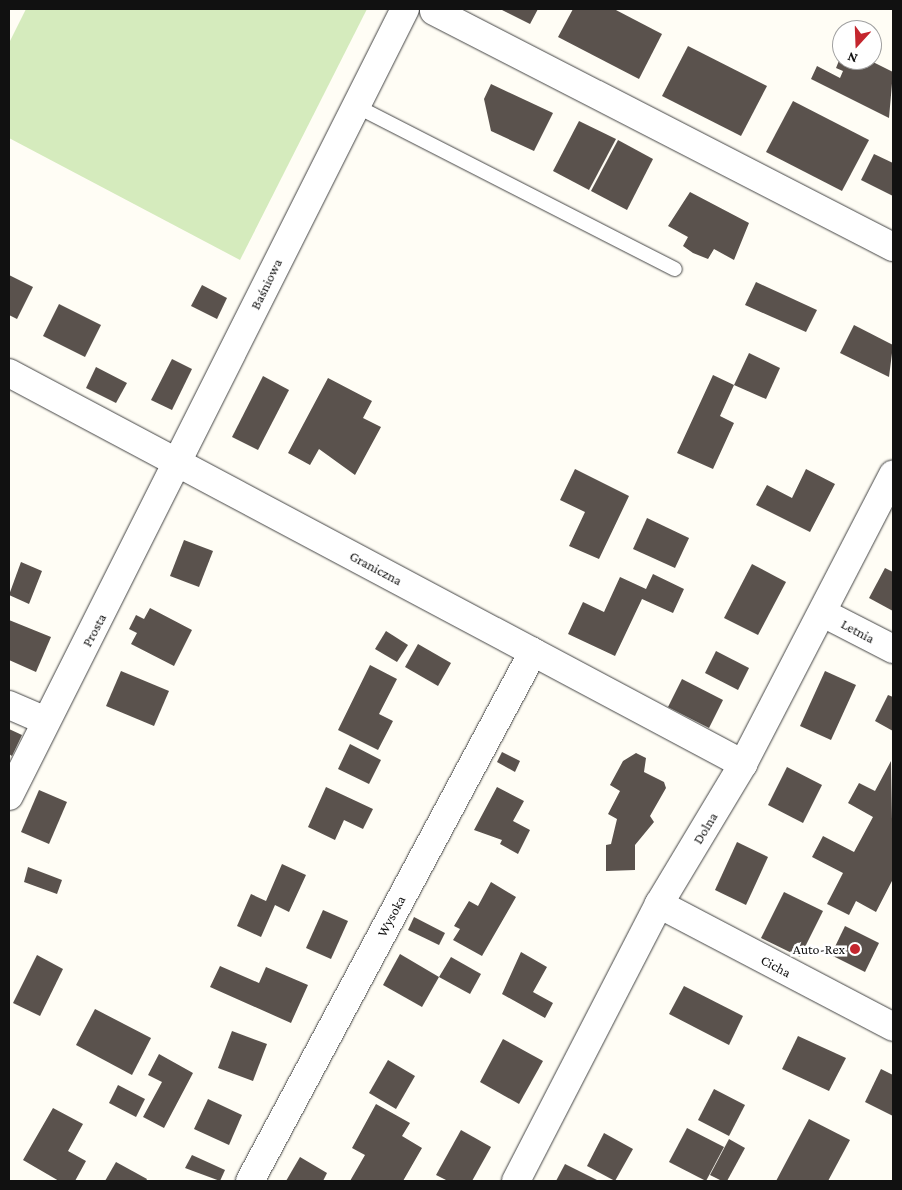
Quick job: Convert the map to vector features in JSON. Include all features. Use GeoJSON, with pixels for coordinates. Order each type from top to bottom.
{"type":"FeatureCollection","features":[{"type":"Feature","properties":{"kind":"street","name":"Baśniowa"},"geometry":{"type":"LineString","coordinates":[[177,463],[405,9]]}},
{"type":"Feature","properties":{"kind":"street"},"geometry":{"type":"LineString","coordinates":[[434,11],[893,247]]}},
{"type":"Feature","properties":{"kind":"street","name":"Graniczna"},"geometry":{"type":"LineString","coordinates":[[9,373],[743,764]]}},
{"type":"Feature","properties":{"kind":"street","name":"Prosta"},"geometry":{"type":"LineString","coordinates":[[9,796],[177,463]]}},
{"type":"Feature","properties":{"kind":"street","name":"Dolna"},"geometry":{"type":"LineString","coordinates":[[516,1181],[659,904],[743,764],[823,613],[893,474]]}},
{"type":"Feature","properties":{"kind":"street","name":"Letnia"},"geometry":{"type":"LineString","coordinates":[[823,613],[893,649]]}},
{"type":"Feature","properties":{"kind":"street","name":"Wysoka"},"geometry":{"type":"LineString","coordinates":[[250,1181],[533,652]]}},
{"type":"Feature","properties":{"kind":"street"},"geometry":{"type":"LineString","coordinates":[[9,705],[46,721]]}},
{"type":"Feature","properties":{"kind":"street","name":"Cicha"},"geometry":{"type":"LineString","coordinates":[[659,904],[893,1027]]}},
{"type":"Feature","properties":{"kind":"lane"},"geometry":{"type":"LineString","coordinates":[[356,106],[675,269]]}},
{"type":"Feature","properties":{"kind":"green space"},"geometry":{"type":"Polygon","coordinates":[[[26,9],[367,9],[240,260],[9,138],[9,43],[26,9]]]}},
{"type":"Feature","properties":{"kind":"building"},"geometry":{"type":"Polygon","coordinates":[[[500,9],[538,9],[530,24],[500,9]]]}},
{"type":"Feature","properties":{"kind":"building"},"geometry":{"type":"Polygon","coordinates":[[[573,9],[614,9],[662,34],[639,79],[558,37],[573,9]]]}},
{"type":"Feature","properties":{"kind":"building"},"geometry":{"type":"Polygon","coordinates":[[[688,46],[767,86],[741,136],[662,96],[688,46]]]}},
{"type":"Feature","properties":{"kind":"building"},"geometry":{"type":"Polygon","coordinates":[[[817,66],[840,78],[843,71],[841,70],[882,70],[882,66],[893,72],[889,118],[811,79],[817,66]]]}},
{"type":"Feature","properties":{"kind":"building"},"geometry":{"type":"Polygon","coordinates":[[[491,84],[553,113],[534,151],[491,131],[484,99],[491,84]]]}},
{"type":"Feature","properties":{"kind":"building"},"geometry":{"type":"Polygon","coordinates":[[[793,101],[869,140],[842,191],[766,152],[793,101]]]}},
{"type":"Feature","properties":{"kind":"building"},"geometry":{"type":"Polygon","coordinates":[[[579,121],[616,139],[589,190],[553,171],[579,121]]]}},
{"type":"Feature","properties":{"kind":"building"},"geometry":{"type":"Polygon","coordinates":[[[618,140],[653,159],[627,210],[591,191],[618,140]]]}},
{"type":"Feature","properties":{"kind":"building"},"geometry":{"type":"Polygon","coordinates":[[[874,154],[893,163],[893,196],[861,180],[874,154]]]}},
{"type":"Feature","properties":{"kind":"building"},"geometry":{"type":"Polygon","coordinates":[[[690,192],[749,223],[734,260],[714,249],[708,259],[693,253],[683,246],[688,237],[668,226],[690,192]]]}},
{"type":"Feature","properties":{"kind":"building"},"geometry":{"type":"Polygon","coordinates":[[[9,275],[33,287],[17,319],[9,315],[9,275]]]}},
{"type":"Feature","properties":{"kind":"building"},"geometry":{"type":"Polygon","coordinates":[[[756,282],[817,310],[806,332],[745,305],[756,282]]]}},
{"type":"Feature","properties":{"kind":"building"},"geometry":{"type":"Polygon","coordinates":[[[202,285],[227,298],[217,319],[191,306],[202,285]]]}},
{"type":"Feature","properties":{"kind":"building"},"geometry":{"type":"Polygon","coordinates":[[[59,304],[101,325],[85,357],[43,336],[59,304]]]}},
{"type":"Feature","properties":{"kind":"building"},"geometry":{"type":"Polygon","coordinates":[[[854,325],[893,345],[889,377],[840,353],[854,325]]]}},
{"type":"Feature","properties":{"kind":"building"},"geometry":{"type":"Polygon","coordinates":[[[749,353],[780,368],[766,399],[734,385],[749,353]]]}},
{"type":"Feature","properties":{"kind":"building"},"geometry":{"type":"Polygon","coordinates":[[[172,359],[192,369],[172,410],[151,400],[172,359]]]}},
{"type":"Feature","properties":{"kind":"building"},"geometry":{"type":"Polygon","coordinates":[[[96,367],[127,383],[116,403],[86,388],[96,367]]]}},
{"type":"Feature","properties":{"kind":"building"},"geometry":{"type":"Polygon","coordinates":[[[713,375],[734,385],[720,416],[734,423],[713,469],[677,453],[713,375]]]}},
{"type":"Feature","properties":{"kind":"building"},"geometry":{"type":"Polygon","coordinates":[[[263,376],[289,390],[258,450],[232,437],[263,376]]]}},
{"type":"Feature","properties":{"kind":"building"},"geometry":{"type":"Polygon","coordinates":[[[328,378],[372,401],[363,418],[381,427],[355,475],[319,449],[310,465],[288,453],[328,378]]]}},
{"type":"Feature","properties":{"kind":"building"},"geometry":{"type":"Polygon","coordinates":[[[575,469],[629,496],[599,559],[569,546],[585,512],[560,500],[575,469]]]}},
{"type":"Feature","properties":{"kind":"building"},"geometry":{"type":"Polygon","coordinates":[[[806,469],[835,484],[810,532],[756,505],[767,485],[792,498],[806,469]]]}},
{"type":"Feature","properties":{"kind":"building"},"geometry":{"type":"Polygon","coordinates":[[[647,518],[689,538],[675,568],[633,549],[647,518]]]}},
{"type":"Feature","properties":{"kind":"building"},"geometry":{"type":"Polygon","coordinates":[[[184,540],[213,551],[199,587],[170,576],[184,540]]]}},
{"type":"Feature","properties":{"kind":"building"},"geometry":{"type":"Polygon","coordinates":[[[21,562],[42,571],[29,604],[9,595],[21,562]]]}},
{"type":"Feature","properties":{"kind":"building"},"geometry":{"type":"Polygon","coordinates":[[[752,564],[786,582],[758,635],[724,618],[752,564]]]}},
{"type":"Feature","properties":{"kind":"building"},"geometry":{"type":"Polygon","coordinates":[[[885,568],[893,572],[893,611],[869,598],[885,568]]]}},
{"type":"Feature","properties":{"kind":"building"},"geometry":{"type":"Polygon","coordinates":[[[653,574],[684,589],[673,613],[642,599],[615,656],[568,634],[583,602],[604,612],[620,577],[646,589],[653,574]]]}},
{"type":"Feature","properties":{"kind":"building"},"geometry":{"type":"Polygon","coordinates":[[[150,608],[192,630],[174,666],[131,644],[137,633],[129,629],[136,615],[144,619],[150,608]]]}},
{"type":"Feature","properties":{"kind":"building"},"geometry":{"type":"Polygon","coordinates":[[[9,620],[51,637],[36,672],[9,660],[9,620]]]}},
{"type":"Feature","properties":{"kind":"building"},"geometry":{"type":"Polygon","coordinates":[[[386,631],[408,645],[397,662],[375,649],[386,631]]]}},
{"type":"Feature","properties":{"kind":"building"},"geometry":{"type":"Polygon","coordinates":[[[418,644],[451,663],[438,686],[405,667],[418,644]]]}},
{"type":"Feature","properties":{"kind":"building"},"geometry":{"type":"Polygon","coordinates":[[[716,651],[749,668],[738,690],[705,673],[716,651]]]}},
{"type":"Feature","properties":{"kind":"building"},"geometry":{"type":"Polygon","coordinates":[[[370,665],[397,679],[379,714],[393,721],[378,750],[338,730],[370,665]]]}},
{"type":"Feature","properties":{"kind":"building"},"geometry":{"type":"Polygon","coordinates":[[[121,671],[169,691],[154,726],[106,706],[121,671]]]}},
{"type":"Feature","properties":{"kind":"building"},"geometry":{"type":"Polygon","coordinates":[[[825,671],[856,685],[831,740],[800,726],[825,671]]]}},
{"type":"Feature","properties":{"kind":"building"},"geometry":{"type":"Polygon","coordinates":[[[682,679],[723,700],[709,728],[668,707],[682,679]]]}},
{"type":"Feature","properties":{"kind":"building"},"geometry":{"type":"Polygon","coordinates":[[[888,695],[893,697],[893,731],[875,721],[888,695]]]}},
{"type":"Feature","properties":{"kind":"building"},"geometry":{"type":"Polygon","coordinates":[[[9,729],[22,735],[12,756],[9,754],[9,729]]]}},
{"type":"Feature","properties":{"kind":"building"},"geometry":{"type":"Polygon","coordinates":[[[350,744],[381,760],[369,784],[338,769],[350,744]]]}},
{"type":"Feature","properties":{"kind":"building"},"geometry":{"type":"Polygon","coordinates":[[[502,752],[520,761],[515,772],[497,762],[502,752]]]}},
{"type":"Feature","properties":{"kind":"building"},"geometry":{"type":"Polygon","coordinates":[[[636,753],[646,758],[644,772],[664,782],[666,788],[650,816],[654,822],[635,845],[635,870],[606,871],[606,845],[611,844],[617,819],[608,814],[620,791],[610,785],[623,761],[636,753]]]}},
{"type":"Feature","properties":{"kind":"building"},"geometry":{"type":"Polygon","coordinates":[[[891,761],[893,879],[876,912],[856,901],[849,915],[827,904],[843,873],[812,857],[823,836],[854,852],[873,817],[848,803],[859,783],[875,791],[891,761]]]}},
{"type":"Feature","properties":{"kind":"building"},"geometry":{"type":"Polygon","coordinates":[[[787,767],[822,785],[803,823],[768,805],[787,767]]]}},
{"type":"Feature","properties":{"kind":"building"},"geometry":{"type":"Polygon","coordinates":[[[326,787],[373,809],[363,829],[344,820],[335,840],[308,827],[326,787]]]}},
{"type":"Feature","properties":{"kind":"building"},"geometry":{"type":"Polygon","coordinates":[[[497,787],[524,801],[513,821],[530,830],[518,854],[500,844],[502,840],[474,830],[497,787]]]}},
{"type":"Feature","properties":{"kind":"building"},"geometry":{"type":"Polygon","coordinates":[[[39,790],[67,802],[49,844],[21,832],[39,790]]]}},
{"type":"Feature","properties":{"kind":"building"},"geometry":{"type":"Polygon","coordinates":[[[737,842],[768,857],[746,905],[715,890],[737,842]]]}},
{"type":"Feature","properties":{"kind":"building"},"geometry":{"type":"Polygon","coordinates":[[[282,864],[306,875],[289,912],[275,905],[261,937],[237,926],[251,894],[266,901],[282,864]]]}},
{"type":"Feature","properties":{"kind":"building"},"geometry":{"type":"Polygon","coordinates":[[[28,867],[62,880],[57,894],[24,882],[28,867]]]}},
{"type":"Feature","properties":{"kind":"building"},"geometry":{"type":"Polygon","coordinates":[[[491,882],[516,897],[482,956],[453,940],[460,929],[454,926],[469,901],[478,906],[491,882]]]}},
{"type":"Feature","properties":{"kind":"building"},"geometry":{"type":"Polygon","coordinates":[[[784,892],[823,911],[800,957],[761,938],[784,892]]]}},
{"type":"Feature","properties":{"kind":"building"},"geometry":{"type":"Polygon","coordinates":[[[323,910],[348,921],[331,959],[306,948],[323,910]]]}},
{"type":"Feature","properties":{"kind":"building"},"geometry":{"type":"Polygon","coordinates":[[[414,917],[445,933],[439,945],[408,930],[414,917]]]}},
{"type":"Feature","properties":{"kind":"building","name":"Auto-Rex"},"geometry":{"type":"Polygon","coordinates":[[[845,926],[879,943],[865,972],[831,955],[845,926]]]}},
{"type":"Feature","properties":{"kind":"building"},"geometry":{"type":"Polygon","coordinates":[[[521,952],[547,967],[533,992],[553,1003],[545,1018],[502,994],[521,952]]]}},
{"type":"Feature","properties":{"kind":"building"},"geometry":{"type":"Polygon","coordinates":[[[400,954],[439,977],[422,1007],[383,985],[400,954]]]}},
{"type":"Feature","properties":{"kind":"building"},"geometry":{"type":"Polygon","coordinates":[[[37,955],[63,969],[40,1016],[13,1003],[37,955]]]}},
{"type":"Feature","properties":{"kind":"building"},"geometry":{"type":"Polygon","coordinates":[[[451,957],[481,974],[470,994],[439,977],[451,957]]]}},
{"type":"Feature","properties":{"kind":"building"},"geometry":{"type":"Polygon","coordinates":[[[220,966],[259,983],[266,967],[308,985],[291,1023],[210,987],[220,966]]]}},
{"type":"Feature","properties":{"kind":"building"},"geometry":{"type":"Polygon","coordinates":[[[684,986],[743,1016],[729,1045],[669,1014],[684,986]]]}},
{"type":"Feature","properties":{"kind":"building"},"geometry":{"type":"Polygon","coordinates":[[[95,1009],[151,1038],[132,1075],[76,1045],[95,1009]]]}},
{"type":"Feature","properties":{"kind":"building"},"geometry":{"type":"Polygon","coordinates":[[[232,1031],[267,1044],[253,1081],[218,1068],[232,1031]]]}},
{"type":"Feature","properties":{"kind":"building"},"geometry":{"type":"Polygon","coordinates":[[[798,1036],[846,1058],[829,1091],[782,1069],[798,1036]]]}},
{"type":"Feature","properties":{"kind":"building"},"geometry":{"type":"Polygon","coordinates":[[[503,1039],[543,1061],[519,1104],[480,1082],[503,1039]]]}},
{"type":"Feature","properties":{"kind":"building"},"geometry":{"type":"Polygon","coordinates":[[[159,1054],[193,1073],[164,1128],[143,1117],[162,1082],[148,1075],[159,1054]]]}},
{"type":"Feature","properties":{"kind":"building"},"geometry":{"type":"Polygon","coordinates":[[[388,1060],[415,1076],[396,1109],[369,1093],[388,1060]]]}},
{"type":"Feature","properties":{"kind":"building"},"geometry":{"type":"Polygon","coordinates":[[[881,1069],[893,1075],[893,1116],[865,1102],[881,1069]]]}},
{"type":"Feature","properties":{"kind":"building"},"geometry":{"type":"Polygon","coordinates":[[[118,1085],[145,1099],[136,1117],[109,1103],[118,1085]]]}},
{"type":"Feature","properties":{"kind":"building"},"geometry":{"type":"Polygon","coordinates":[[[714,1089],[745,1105],[729,1136],[698,1120],[714,1089]]]}},
{"type":"Feature","properties":{"kind":"building"},"geometry":{"type":"Polygon","coordinates":[[[208,1099],[242,1115],[229,1145],[194,1129],[208,1099]]]}},
{"type":"Feature","properties":{"kind":"building"},"geometry":{"type":"Polygon","coordinates":[[[376,1104],[410,1123],[402,1136],[422,1148],[403,1181],[350,1181],[365,1155],[352,1148],[376,1104]]]}},
{"type":"Feature","properties":{"kind":"building"},"geometry":{"type":"Polygon","coordinates":[[[53,1108],[83,1124],[68,1151],[86,1161],[75,1181],[59,1181],[23,1160],[53,1108]]]}},
{"type":"Feature","properties":{"kind":"building"},"geometry":{"type":"Polygon","coordinates":[[[809,1119],[850,1140],[828,1181],[776,1181],[809,1119]]]}},
{"type":"Feature","properties":{"kind":"building"},"geometry":{"type":"Polygon","coordinates":[[[687,1128],[724,1147],[706,1181],[669,1162],[687,1128]]]}},
{"type":"Feature","properties":{"kind":"building"},"geometry":{"type":"Polygon","coordinates":[[[461,1130],[491,1147],[472,1181],[448,1181],[436,1175],[461,1130]]]}},
{"type":"Feature","properties":{"kind":"building"},"geometry":{"type":"Polygon","coordinates":[[[604,1133],[633,1149],[615,1181],[587,1166],[604,1133]]]}},
{"type":"Feature","properties":{"kind":"building"},"geometry":{"type":"Polygon","coordinates":[[[729,1139],[745,1148],[727,1181],[722,1181],[710,1175],[729,1139]]]}},
{"type":"Feature","properties":{"kind":"building"},"geometry":{"type":"Polygon","coordinates":[[[192,1155],[225,1170],[220,1181],[185,1168],[192,1155]]]}},
{"type":"Feature","properties":{"kind":"building"},"geometry":{"type":"Polygon","coordinates":[[[300,1157],[327,1173],[323,1181],[286,1181],[300,1157]]]}},
{"type":"Feature","properties":{"kind":"building"},"geometry":{"type":"Polygon","coordinates":[[[116,1162],[147,1179],[146,1181],[105,1181],[116,1162]]]}},
{"type":"Feature","properties":{"kind":"building"},"geometry":{"type":"Polygon","coordinates":[[[565,1164],[599,1181],[556,1181],[565,1164]]]}},
{"type":"Feature","properties":{"kind":"place","name":"Auto-Rex"},"geometry":{"type":"Point","coordinates":[855,949]}}]}
